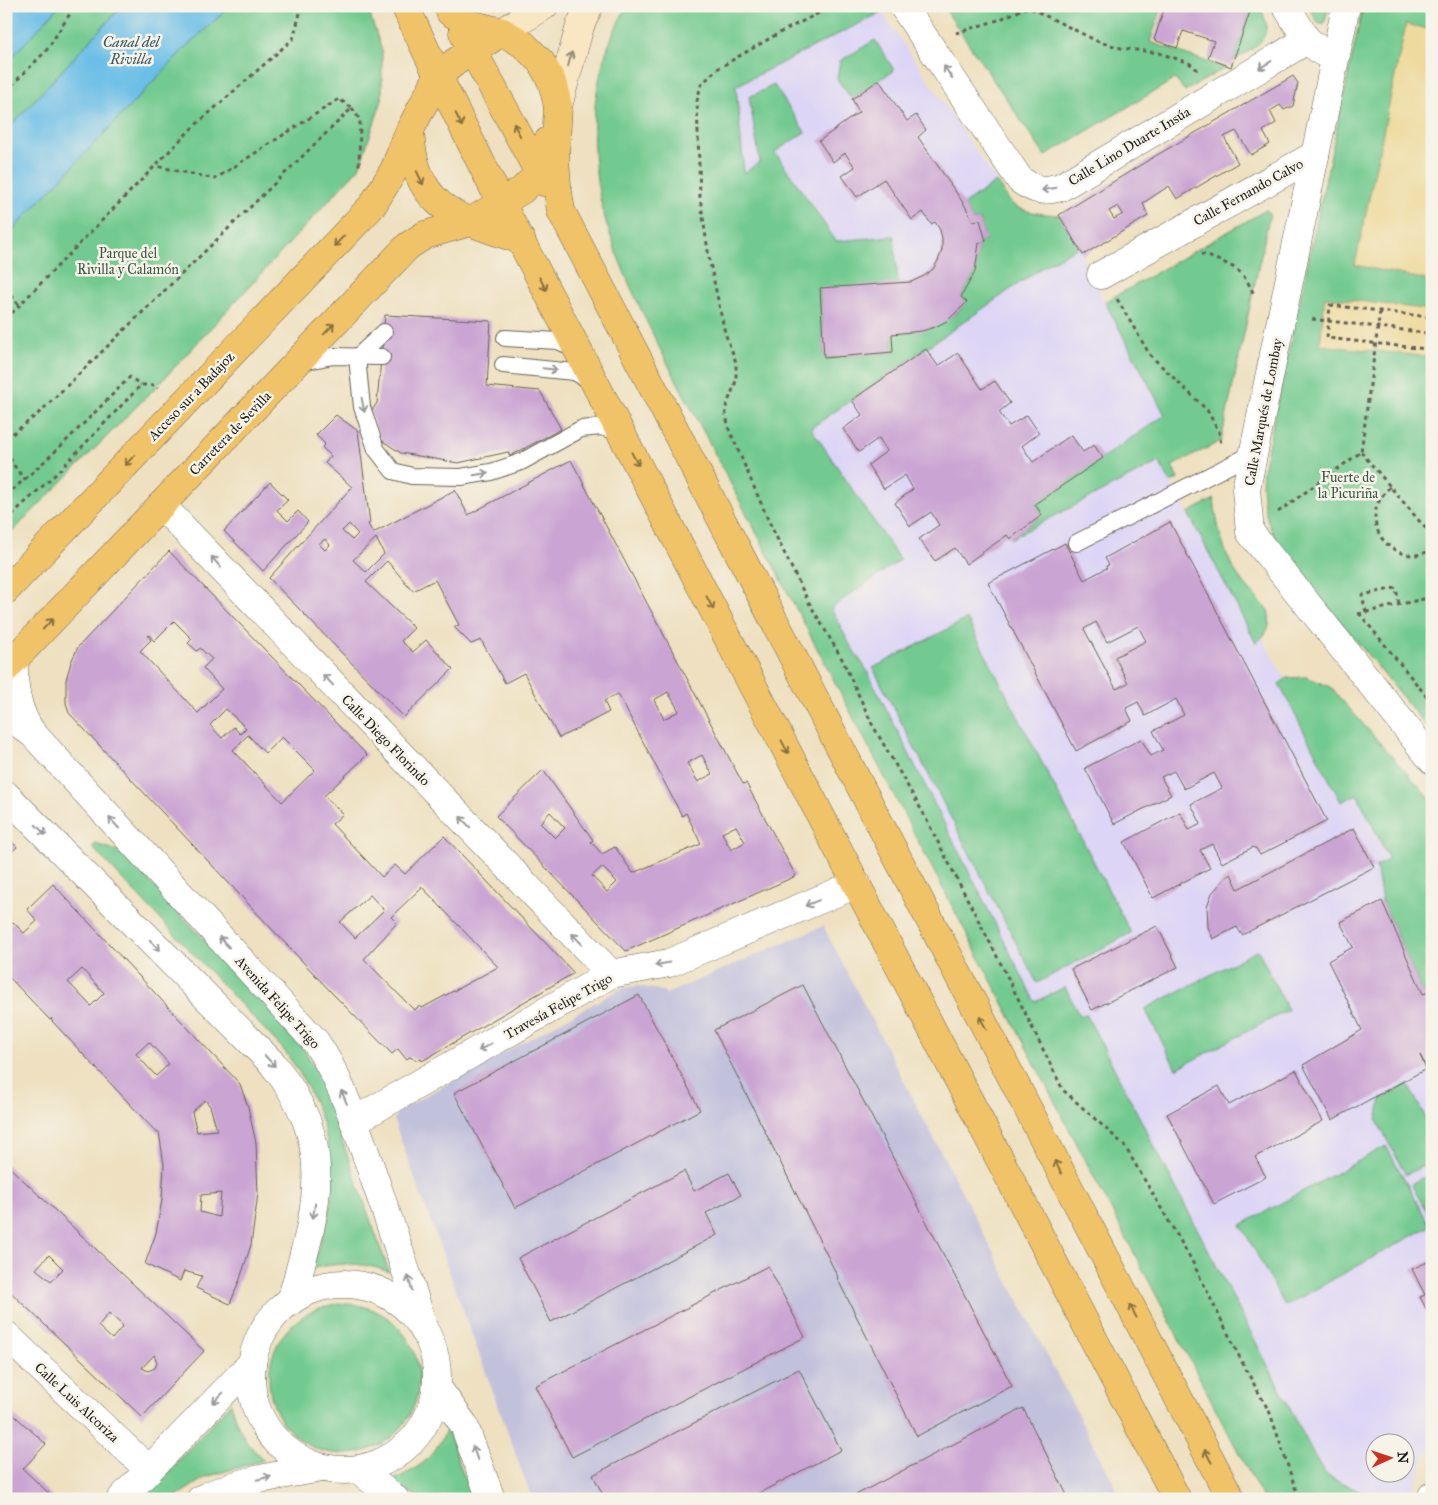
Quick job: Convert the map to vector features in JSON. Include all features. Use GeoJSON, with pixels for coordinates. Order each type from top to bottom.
{"type":"FeatureCollection","features":[{"type":"Feature","properties":{"kind":"highway"},"geometry":{"type":"LineString","coordinates":[[405,6],[416,32],[501,203],[1177,1499]]}},
{"type":"Feature","properties":{"kind":"highway"},"geometry":{"type":"LineString","coordinates":[[448,9],[470,24],[502,32],[523,44],[542,62],[552,82],[558,106],[555,159],[561,212]]}},
{"type":"Feature","properties":{"kind":"highway"},"geometry":{"type":"LineString","coordinates":[[448,9],[473,49],[540,172],[1231,1499]]}},
{"type":"Feature","properties":{"kind":"highway"},"geometry":{"type":"LineString","coordinates":[[416,32],[417,82],[410,130],[413,157],[419,176],[428,193],[455,216],[521,240]]}},
{"type":"Feature","properties":{"kind":"highway"},"geometry":{"type":"LineString","coordinates":[[372,206],[394,170],[410,130],[438,76],[473,49],[502,32]]}},
{"type":"Feature","properties":{"kind":"highway"},"geometry":{"type":"LineString","coordinates":[[540,172],[558,106]]}},
{"type":"Feature","properties":{"kind":"highway","name":"Carretera de Sevilla"},"geometry":{"type":"LineString","coordinates":[[10,664],[408,246],[425,235],[470,222],[522,190],[540,172]]}},
{"type":"Feature","properties":{"kind":"highway","name":"Acceso sur a Badajoz"},"geometry":{"type":"LineString","coordinates":[[8,590],[372,206]]}},
{"type":"Feature","properties":{"kind":"street"},"geometry":{"type":"LineString","coordinates":[[502,32],[544,6]]}},
{"type":"Feature","properties":{"kind":"street"},"geometry":{"type":"LineString","coordinates":[[558,106],[580,26],[589,6]]}},
{"type":"Feature","properties":{"kind":"street","name":"Calle Lino Duarte Insúa"},"geometry":{"type":"LineString","coordinates":[[903,6],[1020,180],[1032,188],[1044,191],[1061,187],[1307,40]]}},
{"type":"Feature","properties":{"kind":"street"},"geometry":{"type":"LineString","coordinates":[[1286,6],[1307,40],[1334,63]]}},
{"type":"Feature","properties":{"kind":"street","name":"Calle Fernando Calvo"},"geometry":{"type":"LineString","coordinates":[[1103,274],[1315,155],[1346,6]]}},
{"type":"Feature","properties":{"kind":"street","name":"Calle Marqués de Lombay"},"geometry":{"type":"LineString","coordinates":[[1250,532],[1246,489],[1315,155]]}},
{"type":"Feature","properties":{"kind":"street","name":"Calle Diego Florindo"},"geometry":{"type":"LineString","coordinates":[[161,505],[611,974]]}},
{"type":"Feature","properties":{"kind":"street"},"geometry":{"type":"LineString","coordinates":[[1250,532],[1432,760]]}},
{"type":"Feature","properties":{"kind":"street","name":"Avenida Felipe Trigo"},"geometry":{"type":"LineString","coordinates":[[10,664],[23,718],[33,734],[315,1041],[328,1058],[354,1121],[409,1276],[424,1330]]}},
{"type":"Feature","properties":{"kind":"street","name":"Avenida Felipe Trigo"},"geometry":{"type":"LineString","coordinates":[[6,714],[33,734]]}},
{"type":"Feature","properties":{"kind":"street"},"geometry":{"type":"LineString","coordinates":[[6,796],[272,1063],[291,1088],[307,1122],[314,1143],[317,1186],[307,1243],[291,1301]]}},
{"type":"Feature","properties":{"kind":"street","name":"Travesía Felipe Trigo"},"geometry":{"type":"LineString","coordinates":[[354,1121],[611,974],[669,963],[857,884]]}},
{"type":"Feature","properties":{"kind":"street"},"geometry":{"type":"LineString","coordinates":[[339,1284],[363,1286],[386,1294],[407,1309],[424,1330],[435,1359],[437,1387],[433,1405],[426,1422],[415,1438],[391,1458],[374,1466],[359,1470],[343,1471],[322,1468],[307,1463],[291,1454],[269,1433],[255,1405],[251,1385],[252,1363],[256,1344],[266,1326],[281,1308],[291,1301],[316,1288],[339,1284]]}},
{"type":"Feature","properties":{"kind":"street","name":"Calle Luis Alcoriza"},"geometry":{"type":"LineString","coordinates":[[6,1335],[148,1469]]}},
{"type":"Feature","properties":{"kind":"street"},"geometry":{"type":"LineString","coordinates":[[121,1499],[252,1363]]}},
{"type":"Feature","properties":{"kind":"street"},"geometry":{"type":"LineString","coordinates":[[437,1387],[464,1424],[491,1499]]}},
{"type":"Feature","properties":{"kind":"street"},"geometry":{"type":"LineString","coordinates":[[201,1499],[224,1488],[273,1476],[322,1468]]}},
{"type":"Feature","properties":{"kind":"street"},"geometry":{"type":"LineString","coordinates":[[359,1470],[394,1499]]}},
{"type":"Feature","properties":{"kind":"lane"},"geometry":{"type":"LineString","coordinates":[[358,357],[384,332]]}},
{"type":"Feature","properties":{"kind":"lane"},"geometry":{"type":"LineString","coordinates":[[505,338],[558,341],[578,350]]}},
{"type":"Feature","properties":{"kind":"lane"},"geometry":{"type":"LineString","coordinates":[[295,364],[333,356],[382,357]]}},
{"type":"Feature","properties":{"kind":"lane"},"geometry":{"type":"LineString","coordinates":[[358,357],[362,407],[376,449],[393,471],[412,476],[461,477],[491,472],[521,462],[581,429],[601,427],[621,433]]}},
{"type":"Feature","properties":{"kind":"lane"},"geometry":{"type":"LineString","coordinates":[[503,365],[574,372],[595,383]]}},
{"type":"Feature","properties":{"kind":"lane"},"geometry":{"type":"LineString","coordinates":[[1076,543],[1224,466],[1254,453]]}},
{"type":"Feature","properties":{"kind":"path"},"geometry":{"type":"LineString","coordinates":[[6,91],[46,51],[75,6]]}},
{"type":"Feature","properties":{"kind":"path"},"geometry":{"type":"LineString","coordinates":[[6,319],[191,130],[293,39],[302,6]]}},
{"type":"Feature","properties":{"kind":"path"},"geometry":{"type":"LineString","coordinates":[[833,6],[779,33],[717,69],[701,85],[697,100],[700,197],[709,258],[725,333],[736,362],[736,381],[725,410],[729,429],[770,524],[808,601],[842,659],[872,724],[922,811],[988,938],[1063,1090],[1124,1145],[1191,1259],[1244,1366],[1270,1413],[1299,1499]]}},
{"type":"Feature","properties":{"kind":"path"},"geometry":{"type":"LineString","coordinates":[[1020,6],[1067,10],[1078,6]]}},
{"type":"Feature","properties":{"kind":"path"},"geometry":{"type":"LineString","coordinates":[[923,35],[955,34],[998,20],[1028,7],[1099,42],[1121,48],[1159,54],[1188,63],[1202,74],[1215,95]]}},
{"type":"Feature","properties":{"kind":"path"},"geometry":{"type":"LineString","coordinates":[[156,166],[215,179],[339,99],[352,108],[360,120],[358,189],[372,206]]}},
{"type":"Feature","properties":{"kind":"path"},"geometry":{"type":"LineString","coordinates":[[6,439],[40,412],[352,108]]}},
{"type":"Feature","properties":{"kind":"path"},"geometry":{"type":"LineString","coordinates":[[1164,239],[1178,250],[1206,255],[1240,270],[1249,282],[1256,299]]}},
{"type":"Feature","properties":{"kind":"path"},"geometry":{"type":"LineString","coordinates":[[1103,274],[1150,355],[1207,410],[1219,432],[1224,466]]}},
{"type":"Feature","properties":{"kind":"path"},"geometry":{"type":"LineString","coordinates":[[6,289],[20,306]]}},
{"type":"Feature","properties":{"kind":"path"},"geometry":{"type":"LineString","coordinates":[[1330,305],[1430,317],[1426,349],[1326,338],[1328,322],[1330,305]]}},
{"type":"Feature","properties":{"kind":"path"},"geometry":{"type":"LineString","coordinates":[[1250,532],[1361,452],[1380,311]]}},
{"type":"Feature","properties":{"kind":"path"},"geometry":{"type":"LineString","coordinates":[[1328,322],[1428,333]]}},
{"type":"Feature","properties":{"kind":"path"},"geometry":{"type":"LineString","coordinates":[[6,495],[85,422],[130,377],[140,385],[154,385],[180,407]]}},
{"type":"Feature","properties":{"kind":"path"},"geometry":{"type":"LineString","coordinates":[[6,520],[57,473],[140,385]]}},
{"type":"Feature","properties":{"kind":"path"},"geometry":{"type":"LineString","coordinates":[[6,451],[24,480]]}},
{"type":"Feature","properties":{"kind":"path"},"geometry":{"type":"LineString","coordinates":[[1361,452],[1432,536]]}},
{"type":"Feature","properties":{"kind":"path"},"geometry":{"type":"LineString","coordinates":[[1390,487],[1380,496],[1375,510],[1375,525],[1383,541],[1395,551],[1411,554],[1426,552],[1432,549]]}},
{"type":"Feature","properties":{"kind":"path"},"geometry":{"type":"LineString","coordinates":[[1366,612],[1362,595],[1396,588],[1399,604]]}},
{"type":"Feature","properties":{"kind":"path"},"geometry":{"type":"LineString","coordinates":[[1352,615],[1432,597]]}},
{"type":"Feature","properties":{"kind":"path"},"geometry":{"type":"LineString","coordinates":[[1359,613],[1432,704]]}},
{"type":"Feature","properties":{"kind":"shaded area"},"geometry":{"type":"Polygon","coordinates":[[[882,12],[1051,262],[1078,247],[1083,255],[1081,256],[1165,415],[1169,461],[1178,479],[1171,483],[1256,642],[1262,638],[1285,679],[1279,684],[1341,802],[1357,794],[1432,838],[1432,1441],[1416,1480],[1416,1432],[1366,1432],[1366,1482],[1415,1482],[1408,1499],[1375,1499],[1325,1474],[1086,1014],[1081,1016],[1065,987],[1035,1003],[866,669],[850,645],[757,467],[715,96],[882,12]]]}},
{"type":"Feature","properties":{"kind":"shaded area"},"geometry":{"type":"Polygon","coordinates":[[[823,926],[1122,1499],[532,1499],[395,1124],[394,1120],[398,1111],[622,988],[638,986],[664,991],[666,994],[823,926]]]}},
{"type":"Feature","properties":{"kind":"green space"},"geometry":{"type":"Polygon","coordinates":[[[6,6],[122,6],[6,131],[6,6]]]}},
{"type":"Feature","properties":{"kind":"green space","name":"Parque del Rivilla y Calamón"},"geometry":{"type":"Polygon","coordinates":[[[230,6],[367,6],[382,51],[382,100],[359,168],[161,382],[6,538],[6,237],[182,51],[230,6]]]}},
{"type":"Feature","properties":{"kind":"green space"},"geometry":{"type":"Polygon","coordinates":[[[627,6],[879,6],[882,12],[736,86],[744,173],[760,162],[749,97],[774,85],[805,132],[775,152],[836,241],[894,236],[898,284],[820,289],[824,358],[893,352],[892,334],[934,327],[951,318],[959,311],[967,302],[961,297],[975,272],[979,243],[986,241],[980,220],[973,221],[964,204],[996,182],[1010,202],[1020,209],[1059,215],[1078,247],[1047,264],[811,428],[900,560],[831,608],[850,645],[866,669],[1035,1002],[1065,987],[1080,1016],[1086,1014],[1324,1474],[1375,1499],[1263,1499],[658,345],[620,262],[602,206],[596,177],[594,118],[597,89],[604,60],[614,32],[627,6]]]}},
{"type":"Feature","properties":{"kind":"green space"},"geometry":{"type":"Polygon","coordinates":[[[943,6],[1162,6],[1150,42],[1225,68],[1185,91],[1175,79],[1045,156],[943,6]]]}},
{"type":"Feature","properties":{"kind":"green space"},"geometry":{"type":"Polygon","coordinates":[[[1252,6],[1259,6],[1266,26],[1265,33],[1262,40],[1256,46],[1233,61],[1252,6]]]}},
{"type":"Feature","properties":{"kind":"green space"},"geometry":{"type":"Polygon","coordinates":[[[1308,6],[1329,6],[1324,24],[1319,24],[1308,6]]]}},
{"type":"Feature","properties":{"kind":"green space","name":"Fuerte de la Picuriña"},"geometry":{"type":"Polygon","coordinates":[[[1363,6],[1432,6],[1432,733],[1281,549],[1271,530],[1263,502],[1263,470],[1363,6]]]}},
{"type":"Feature","properties":{"kind":"green space"},"geometry":{"type":"Polygon","coordinates":[[[875,40],[894,70],[852,99],[837,79],[840,61],[875,40]]]}},
{"type":"Feature","properties":{"kind":"green space"},"geometry":{"type":"Polygon","coordinates":[[[1266,210],[1270,213],[1221,441],[1172,466],[1178,479],[1171,483],[1159,462],[1010,539],[1042,515],[1035,504],[1165,415],[1105,302],[1266,210]]]}},
{"type":"Feature","properties":{"kind":"green space"},"geometry":{"type":"Polygon","coordinates":[[[1214,499],[1221,536],[1230,563],[1242,581],[1268,610],[1270,620],[1268,628],[1264,636],[1256,643],[1188,513],[1214,499]]]}},
{"type":"Feature","properties":{"kind":"green space"},"geometry":{"type":"Polygon","coordinates":[[[967,619],[1131,933],[1037,983],[873,668],[967,619]]]}},
{"type":"Feature","properties":{"kind":"green space"},"geometry":{"type":"Polygon","coordinates":[[[1307,677],[1330,687],[1432,801],[1432,991],[1423,994],[1382,901],[1376,866],[1389,859],[1357,794],[1341,802],[1279,684],[1287,678],[1307,677]]]}},
{"type":"Feature","properties":{"kind":"green space"},"geometry":{"type":"Polygon","coordinates":[[[95,844],[122,852],[293,1034],[318,1073],[389,1272],[370,1266],[350,1264],[311,1269],[328,1216],[332,1178],[330,1158],[321,1119],[304,1081],[282,1048],[92,847],[95,844]]]}},
{"type":"Feature","properties":{"kind":"green space"},"geometry":{"type":"Polygon","coordinates":[[[1258,950],[1288,1010],[1176,1069],[1145,1009],[1258,950]]]}},
{"type":"Feature","properties":{"kind":"green space"},"geometry":{"type":"Polygon","coordinates":[[[1408,1084],[1432,1130],[1432,1161],[1406,1175],[1377,1121],[1381,1099],[1408,1084]]]}},
{"type":"Feature","properties":{"kind":"green space"},"geometry":{"type":"Polygon","coordinates":[[[1386,1146],[1430,1226],[1285,1306],[1241,1225],[1386,1146]]]}},
{"type":"Feature","properties":{"kind":"green space"},"geometry":{"type":"Polygon","coordinates":[[[1432,1173],[1432,1221],[1411,1184],[1432,1173]]]}},
{"type":"Feature","properties":{"kind":"green space"},"geometry":{"type":"Polygon","coordinates":[[[344,1304],[359,1305],[373,1309],[386,1316],[397,1326],[407,1337],[414,1350],[418,1364],[418,1394],[414,1408],[407,1421],[397,1432],[386,1442],[373,1449],[359,1453],[344,1454],[329,1453],[315,1449],[302,1442],[291,1432],[281,1421],[274,1408],[270,1394],[269,1379],[270,1364],[274,1350],[281,1337],[291,1326],[302,1316],[315,1309],[329,1305],[344,1304]]]}},
{"type":"Feature","properties":{"kind":"green space"},"geometry":{"type":"Polygon","coordinates":[[[231,1403],[235,1420],[243,1434],[252,1448],[264,1460],[206,1477],[172,1499],[143,1499],[231,1403]]]}},
{"type":"Feature","properties":{"kind":"green space"},"geometry":{"type":"Polygon","coordinates":[[[447,1429],[472,1499],[423,1499],[389,1482],[424,1462],[436,1449],[447,1429]]]}},
{"type":"Feature","properties":{"kind":"sand"},"geometry":{"type":"Polygon","coordinates":[[[1406,24],[1432,30],[1432,281],[1355,265],[1406,24]]]}},
{"type":"Feature","properties":{"kind":"sand"},"geometry":{"type":"Polygon","coordinates":[[[1325,297],[1432,310],[1431,357],[1320,345],[1325,297]]]}},
{"type":"Feature","properties":{"kind":"water"},"geometry":{"type":"Polygon","coordinates":[[[6,6],[59,6],[6,64],[6,6]]]}},
{"type":"Feature","properties":{"kind":"water","name":"Canal del Rivilla"},"geometry":{"type":"Polygon","coordinates":[[[122,6],[230,6],[182,51],[6,237],[6,131],[122,6]]]}},
{"type":"Feature","properties":{"kind":"building"},"geometry":{"type":"Polygon","coordinates":[[[1165,6],[1216,6],[1224,9],[1225,6],[1252,6],[1231,67],[1208,58],[1214,41],[1183,31],[1177,48],[1154,40],[1165,6]]]}},
{"type":"Feature","properties":{"kind":"building"},"geometry":{"type":"Polygon","coordinates":[[[1293,76],[1298,83],[1293,106],[1284,110],[1280,105],[1270,111],[1276,123],[1263,131],[1270,144],[1251,155],[1236,131],[1224,137],[1238,163],[1177,199],[1169,186],[1143,203],[1148,216],[1083,255],[1059,215],[1152,158],[1293,76]],[[1118,206],[1109,211],[1114,219],[1123,214],[1118,206]]]}},
{"type":"Feature","properties":{"kind":"building"},"geometry":{"type":"Polygon","coordinates":[[[879,80],[907,121],[916,115],[926,130],[918,137],[964,204],[973,221],[980,220],[986,241],[979,243],[975,272],[961,297],[967,302],[947,321],[922,331],[892,334],[893,352],[824,358],[820,288],[911,282],[933,269],[942,250],[940,230],[935,222],[931,224],[923,212],[912,220],[884,179],[857,197],[842,176],[855,167],[845,153],[833,162],[819,141],[859,112],[852,99],[879,80]]]}},
{"type":"Feature","properties":{"kind":"building"},"geometry":{"type":"Polygon","coordinates":[[[385,315],[491,321],[487,386],[540,391],[561,429],[510,456],[508,452],[458,463],[401,453],[381,440],[370,413],[377,403],[385,315]]]}},
{"type":"Feature","properties":{"kind":"building"},"geometry":{"type":"Polygon","coordinates":[[[926,349],[938,366],[958,353],[982,389],[995,381],[1010,403],[999,412],[1009,426],[1027,415],[1039,433],[1022,446],[1033,462],[1071,435],[1083,452],[1094,445],[1103,458],[1035,504],[1042,515],[1010,539],[1007,535],[966,564],[955,548],[935,561],[919,539],[939,525],[931,512],[910,526],[895,503],[913,489],[905,475],[884,489],[868,465],[887,451],[879,438],[859,452],[843,429],[862,415],[852,400],[926,349]]]}},
{"type":"Feature","properties":{"kind":"building"},"geometry":{"type":"Polygon","coordinates":[[[336,415],[358,431],[370,523],[368,524],[373,533],[455,490],[468,515],[571,460],[743,784],[746,783],[796,876],[626,951],[496,816],[543,770],[593,840],[591,842],[602,854],[615,847],[633,873],[701,844],[686,813],[682,816],[618,694],[604,701],[609,712],[559,738],[524,673],[505,683],[481,640],[471,644],[454,627],[459,625],[435,580],[413,591],[387,561],[366,582],[414,628],[401,641],[413,652],[426,640],[453,669],[404,717],[269,578],[352,487],[325,463],[331,456],[322,447],[325,444],[316,435],[336,415]],[[349,524],[342,531],[352,540],[358,534],[349,524]],[[376,538],[353,560],[366,572],[384,554],[376,538]],[[325,539],[319,544],[325,550],[330,545],[325,539]],[[668,692],[654,700],[664,719],[679,711],[668,692]],[[702,755],[687,763],[698,782],[712,774],[702,755]],[[550,812],[540,823],[555,838],[565,828],[550,812]],[[736,826],[722,833],[731,850],[745,842],[736,826]],[[602,867],[592,876],[607,892],[617,882],[602,867]]]}},
{"type":"Feature","properties":{"kind":"building"},"geometry":{"type":"Polygon","coordinates":[[[270,482],[288,500],[277,510],[288,521],[298,511],[308,522],[263,571],[224,531],[270,482]]]}},
{"type":"Feature","properties":{"kind":"building"},"geometry":{"type":"Polygon","coordinates":[[[1170,522],[1327,821],[1260,855],[1256,848],[1253,847],[1222,863],[1212,844],[1200,850],[1210,868],[1153,898],[1124,842],[1180,812],[1189,830],[1201,824],[1191,804],[1222,788],[1214,773],[1184,789],[1174,771],[1161,777],[1171,795],[1114,824],[1085,768],[1141,739],[1151,756],[1163,750],[1153,731],[1184,715],[1176,699],[1145,716],[1138,702],[1126,708],[1132,721],[1076,751],[988,583],[1065,543],[1084,580],[1107,568],[1106,566],[1109,565],[1105,558],[1170,522]],[[1096,622],[1084,629],[1116,689],[1128,683],[1115,657],[1146,641],[1138,626],[1107,642],[1096,622]]]}},
{"type":"Feature","properties":{"kind":"building"},"geometry":{"type":"Polygon","coordinates":[[[169,551],[367,755],[324,796],[343,814],[332,824],[382,877],[395,865],[405,874],[444,836],[574,973],[422,1061],[421,1059],[416,1060],[410,1057],[406,1059],[398,1049],[392,1054],[332,993],[69,713],[66,703],[66,680],[78,647],[169,551]],[[174,621],[154,641],[149,635],[151,640],[140,651],[198,713],[222,689],[203,668],[212,659],[200,648],[197,651],[188,643],[192,639],[174,621]],[[226,709],[210,725],[222,738],[234,727],[240,734],[246,728],[226,709]],[[248,735],[233,750],[282,802],[315,770],[282,737],[265,753],[248,735]],[[422,887],[391,917],[397,923],[364,959],[414,1010],[420,1006],[422,1008],[498,967],[422,887]],[[370,895],[340,922],[355,938],[384,910],[370,895]]]}},
{"type":"Feature","properties":{"kind":"building"},"geometry":{"type":"Polygon","coordinates":[[[1354,828],[1374,867],[1242,935],[1237,927],[1213,939],[1208,927],[1207,906],[1212,893],[1226,877],[1231,874],[1238,889],[1354,828]]]}},
{"type":"Feature","properties":{"kind":"building"},"geometry":{"type":"Polygon","coordinates":[[[6,836],[17,847],[6,857],[6,836]]]}},
{"type":"Feature","properties":{"kind":"building"},"geometry":{"type":"Polygon","coordinates":[[[53,884],[240,1084],[248,1107],[256,1143],[258,1194],[251,1245],[230,1304],[196,1288],[202,1276],[184,1271],[180,1281],[145,1264],[156,1233],[162,1200],[164,1165],[159,1132],[157,1133],[51,1020],[52,1018],[50,1020],[6,974],[6,928],[13,922],[24,933],[37,921],[27,909],[53,884]],[[82,969],[68,982],[91,1006],[104,993],[82,969]],[[149,1042],[136,1054],[156,1076],[169,1064],[149,1042]],[[205,1100],[192,1112],[197,1132],[217,1130],[210,1106],[205,1100]],[[221,1193],[201,1195],[200,1212],[219,1217],[221,1193]]]}},
{"type":"Feature","properties":{"kind":"building"},"geometry":{"type":"Polygon","coordinates":[[[1382,901],[1423,994],[1432,991],[1432,1078],[1420,1055],[1426,1069],[1332,1120],[1303,1065],[1362,1030],[1328,961],[1353,947],[1340,922],[1382,901]]]}},
{"type":"Feature","properties":{"kind":"building"},"geometry":{"type":"Polygon","coordinates":[[[1157,926],[1178,967],[1092,1010],[1071,969],[1157,926]]]}},
{"type":"Feature","properties":{"kind":"building"},"geometry":{"type":"Polygon","coordinates":[[[803,985],[1012,1386],[917,1436],[714,1030],[803,985]]]}},
{"type":"Feature","properties":{"kind":"building"},"geometry":{"type":"Polygon","coordinates":[[[639,995],[700,1110],[515,1208],[454,1093],[639,995]]]}},
{"type":"Feature","properties":{"kind":"building"},"geometry":{"type":"Polygon","coordinates":[[[1296,1070],[1323,1121],[1255,1157],[1266,1177],[1214,1204],[1167,1114],[1219,1086],[1229,1105],[1296,1070]]]}},
{"type":"Feature","properties":{"kind":"building"},"geometry":{"type":"Polygon","coordinates":[[[6,1164],[204,1351],[142,1417],[6,1288],[6,1164]],[[49,1255],[36,1269],[51,1281],[63,1269],[49,1255]],[[109,1313],[98,1326],[112,1339],[123,1326],[109,1313]],[[154,1355],[142,1368],[148,1371],[155,1368],[157,1362],[154,1355]]]}},
{"type":"Feature","properties":{"kind":"building"},"geometry":{"type":"Polygon","coordinates":[[[684,1171],[694,1191],[729,1173],[741,1195],[706,1213],[717,1235],[551,1322],[518,1258],[684,1171]]]}},
{"type":"Feature","properties":{"kind":"building"},"geometry":{"type":"Polygon","coordinates":[[[1432,1260],[1432,1321],[1420,1297],[1425,1295],[1412,1269],[1432,1260]]]}},
{"type":"Feature","properties":{"kind":"building"},"geometry":{"type":"Polygon","coordinates":[[[768,1266],[805,1337],[572,1457],[535,1386],[768,1266]]]}},
{"type":"Feature","properties":{"kind":"building"},"geometry":{"type":"Polygon","coordinates":[[[799,1369],[841,1450],[748,1499],[605,1499],[593,1475],[799,1369]]]}},
{"type":"Feature","properties":{"kind":"building"},"geometry":{"type":"Polygon","coordinates":[[[6,1408],[46,1444],[23,1469],[55,1499],[6,1499],[6,1408]]]}},
{"type":"Feature","properties":{"kind":"building"},"geometry":{"type":"Polygon","coordinates":[[[1023,1408],[1069,1499],[848,1499],[1023,1408]]]}}]}
